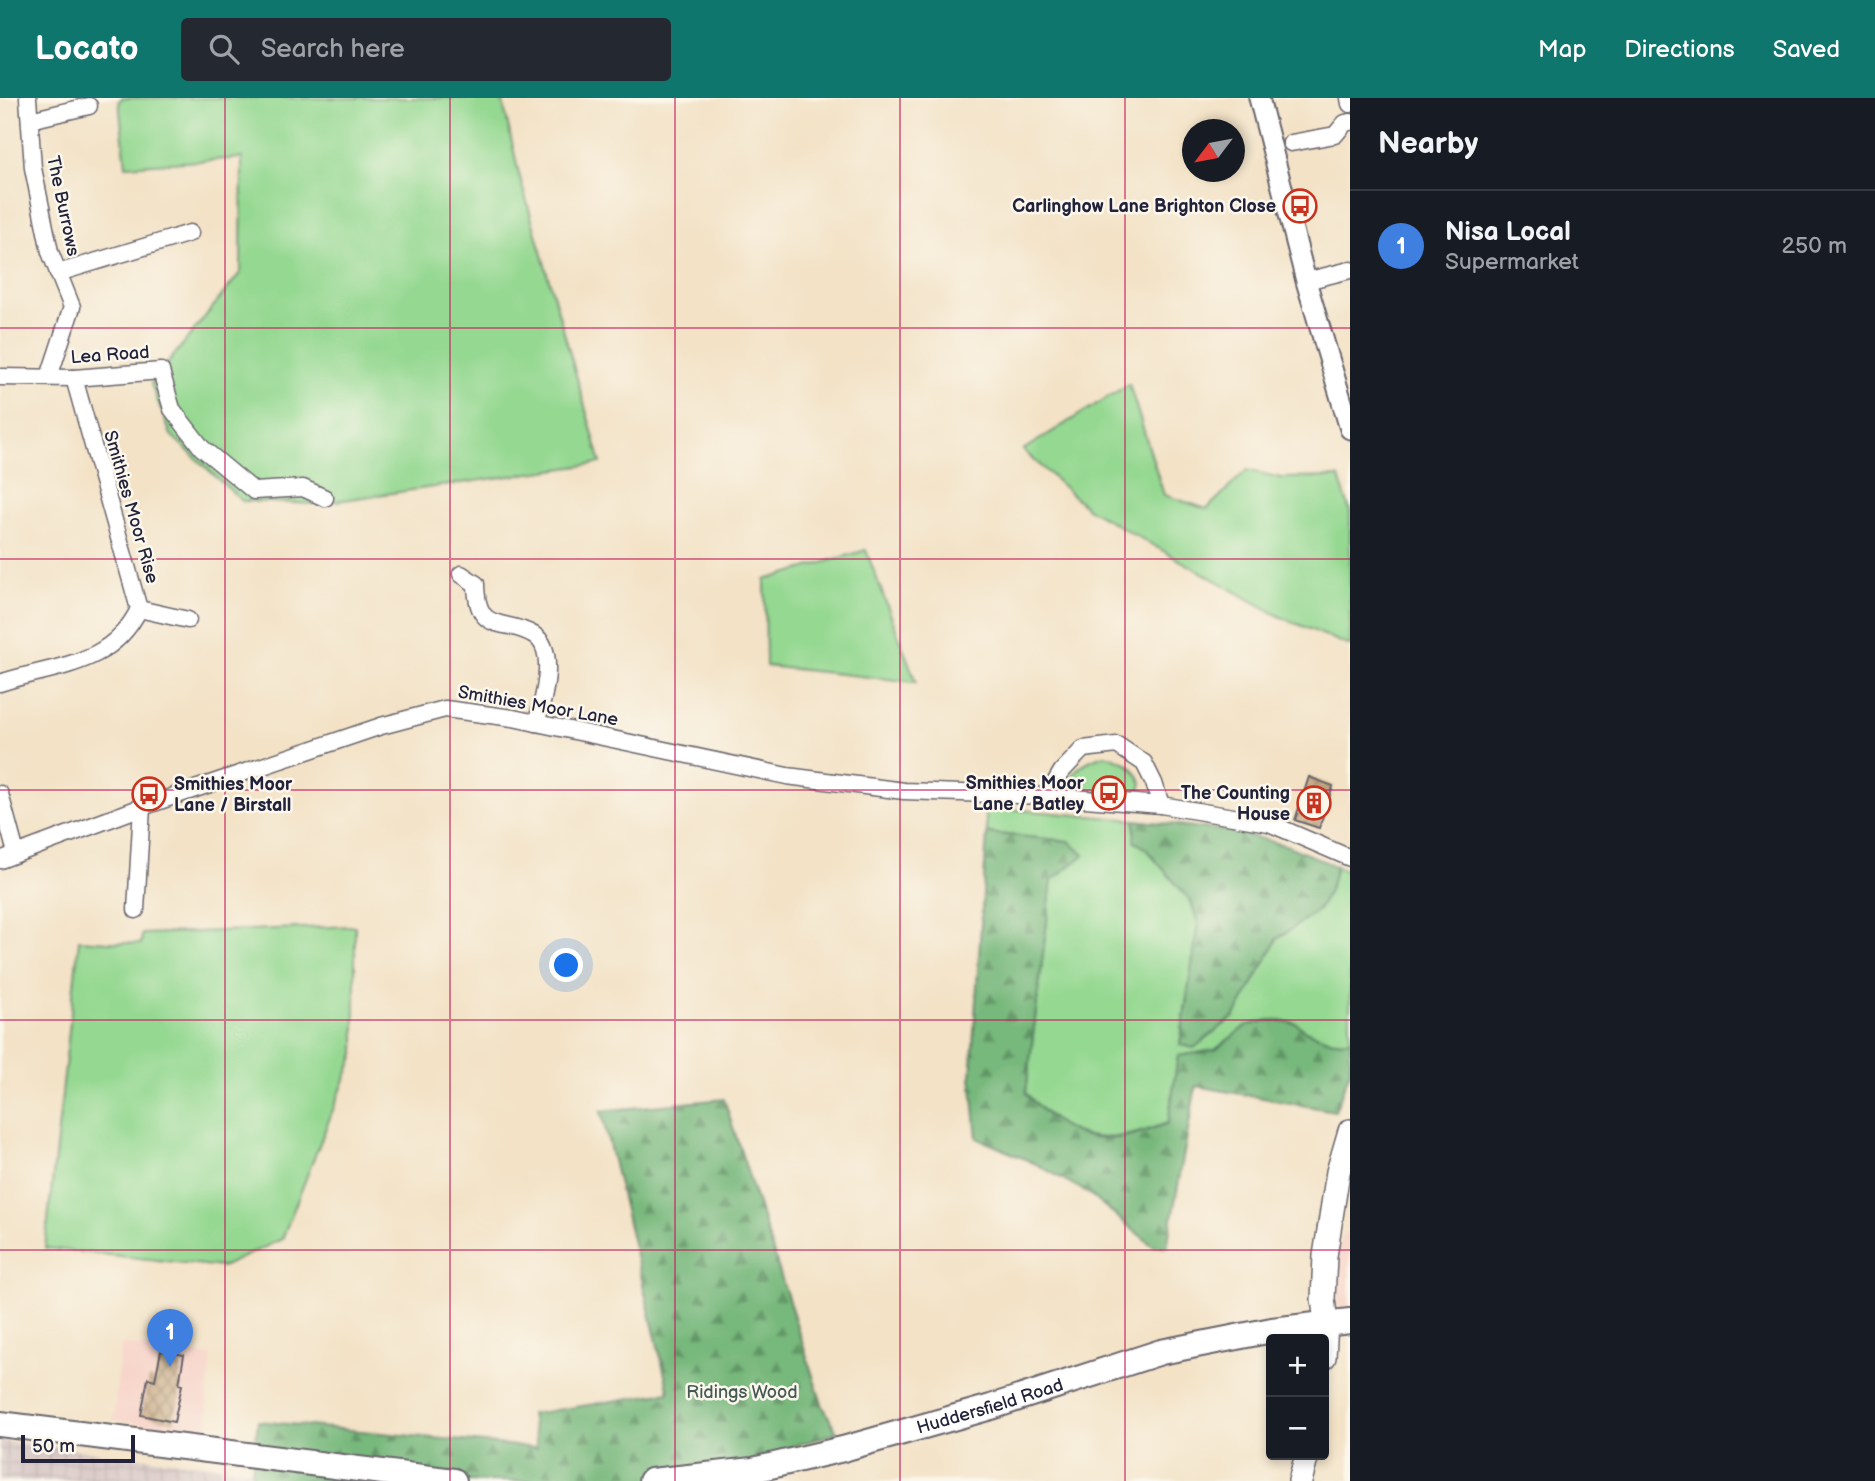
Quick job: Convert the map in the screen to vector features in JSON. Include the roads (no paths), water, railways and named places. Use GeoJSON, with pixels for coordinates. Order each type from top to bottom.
{"type":"FeatureCollection","features":[{"type":"Feature","properties":{"kind":"main road"},"geometry":{"type":"LineString","coordinates":[[1329,1344],[1338,1322],[1322,1299],[1325,1256],[1344,1173],[1350,1130]]}},
{"type":"Feature","properties":{"kind":"main road","name":"Huddersfield Road"},"geometry":{"type":"LineString","coordinates":[[651,1481],[753,1470],[843,1449],[991,1407],[1161,1352],[1272,1330],[1338,1322]]}},
{"type":"Feature","properties":{"kind":"main road"},"geometry":{"type":"LineString","coordinates":[[0,1424],[454,1481]]}},
{"type":"Feature","properties":{"kind":"main road"},"geometry":{"type":"LineString","coordinates":[[1300,1481],[1306,1460]]}},
{"type":"Feature","properties":{"kind":"street","name":"The Burrows"},"geometry":{"type":"LineString","coordinates":[[28,98],[33,168],[50,252],[72,307],[49,377]]}},
{"type":"Feature","properties":{"kind":"street"},"geometry":{"type":"LineString","coordinates":[[1259,98],[1306,281],[1350,429]]}},
{"type":"Feature","properties":{"kind":"street"},"geometry":{"type":"LineString","coordinates":[[1349,98],[1350,104]]}},
{"type":"Feature","properties":{"kind":"street"},"geometry":{"type":"LineString","coordinates":[[30,120],[89,106]]}},
{"type":"Feature","properties":{"kind":"street"},"geometry":{"type":"LineString","coordinates":[[1291,143],[1335,135],[1345,123],[1350,122]]}},
{"type":"Feature","properties":{"kind":"street"},"geometry":{"type":"LineString","coordinates":[[58,273],[190,233]]}},
{"type":"Feature","properties":{"kind":"street"},"geometry":{"type":"LineString","coordinates":[[1306,281],[1350,270]]}},
{"type":"Feature","properties":{"kind":"street","name":"Lea Road"},"geometry":{"type":"LineString","coordinates":[[0,377],[74,378],[160,371],[172,409],[194,438],[202,448],[254,491],[303,488],[325,498]]}},
{"type":"Feature","properties":{"kind":"street","name":"Smithies Moor Rise"},"geometry":{"type":"LineString","coordinates":[[0,683],[88,660],[108,648],[124,633],[132,625],[139,610],[74,378]]}},
{"type":"Feature","properties":{"kind":"street"},"geometry":{"type":"LineString","coordinates":[[461,574],[476,584],[480,610],[492,622],[535,635],[544,646],[547,676],[544,699],[536,723]]}},
{"type":"Feature","properties":{"kind":"street"},"geometry":{"type":"LineString","coordinates":[[139,610],[188,620]]}},
{"type":"Feature","properties":{"kind":"street","name":"Smithies Moor Lane"},"geometry":{"type":"LineString","coordinates":[[0,860],[142,807],[381,726],[445,709],[536,723],[787,776],[904,791],[1047,796],[1160,805],[1269,823],[1350,858]]}},
{"type":"Feature","properties":{"kind":"street"},"geometry":{"type":"LineString","coordinates":[[1047,796],[1062,771],[1083,749],[1117,746],[1144,763],[1154,783],[1160,805]]}},
{"type":"Feature","properties":{"kind":"street"},"geometry":{"type":"LineString","coordinates":[[0,794],[16,853]]}},
{"type":"Feature","properties":{"kind":"street"},"geometry":{"type":"LineString","coordinates":[[136,910],[142,807]]}},
{"type":"Feature","properties":{"kind":"place","name":"Carlinghow Lane Brighton Close"},"geometry":{"type":"Point","coordinates":[1300,206]}},
{"type":"Feature","properties":{"kind":"place","name":"Smithies Moor Lane / Batley"},"geometry":{"type":"Point","coordinates":[1109,793]}},
{"type":"Feature","properties":{"kind":"place","name":"Smithies Moor Lane / Birstall"},"geometry":{"type":"Point","coordinates":[149,794]}},
{"type":"Feature","properties":{"kind":"place","name":"The Counting House"},"geometry":{"type":"Point","coordinates":[1314,803]}},
{"type":"Feature","properties":{"kind":"place","name":"Nisa Local"},"geometry":{"type":"Point","coordinates":[170,1367]}},
{"type":"Feature","properties":{"kind":"park label","name":"Ridings Wood"},"geometry":{"type":"Point","coordinates":[742,1392]}}]}
